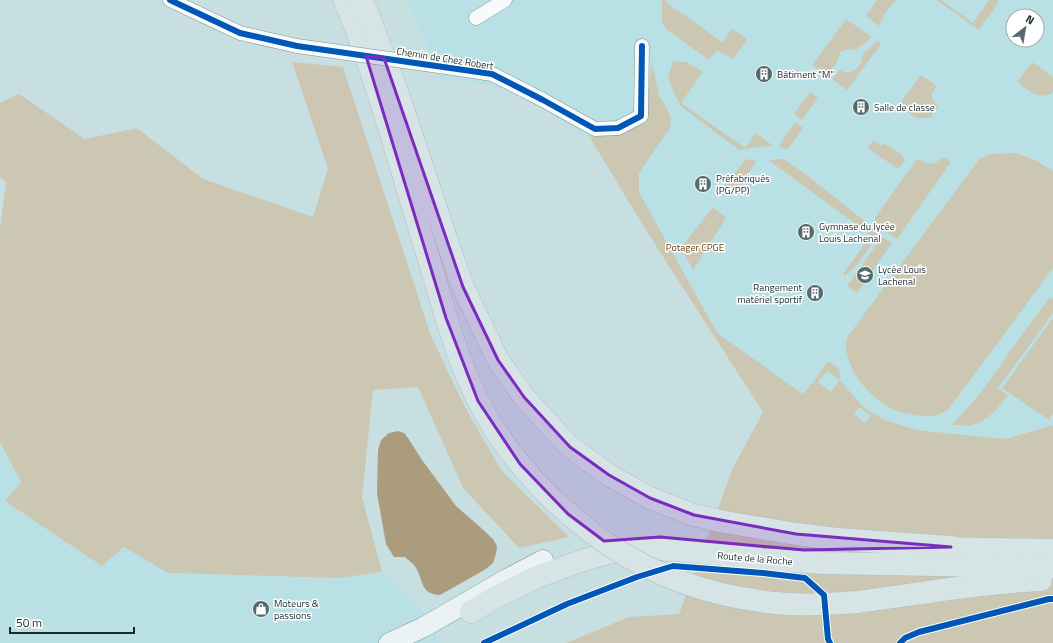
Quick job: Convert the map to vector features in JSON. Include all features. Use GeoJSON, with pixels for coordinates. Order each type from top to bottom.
{"type":"FeatureCollection","features":[{"type":"Feature","properties":{"kind":"highway"},"geometry":{"type":"LineString","coordinates":[[344,0],[354,21],[370,68],[446,318],[461,362],[478,401],[502,442],[535,482],[581,525],[597,537],[644,566],[675,580],[744,599],[776,603],[822,604],[857,602],[952,588],[1017,581],[1053,579]]}},
{"type":"Feature","properties":{"kind":"highway"},"geometry":{"type":"LineString","coordinates":[[361,0],[398,94],[463,287],[502,366],[524,397],[570,447],[609,475],[650,498],[694,515],[725,522],[796,534],[837,539],[951,547],[1053,550]]}},
{"type":"Feature","properties":{"kind":"highway","name":"Route de la Roche"},"geometry":{"type":"LineString","coordinates":[[543,560],[573,549],[624,538],[692,537],[766,547],[804,550],[951,547]]}},
{"type":"Feature","properties":{"kind":"highway","name":"Route de la Roche"},"geometry":{"type":"LineString","coordinates":[[471,612],[537,576],[584,560],[624,550],[655,549],[687,551],[761,559],[823,563],[1053,568]]}},
{"type":"Feature","properties":{"kind":"main road","name":"Route de la Roche"},"geometry":{"type":"LineString","coordinates":[[389,643],[424,627],[543,560]]}},
{"type":"Feature","properties":{"kind":"main road"},"geometry":{"type":"LineString","coordinates":[[415,643],[471,612]]}},
{"type":"Feature","properties":{"kind":"street","name":"Chemin de Chez Robert"},"geometry":{"type":"LineString","coordinates":[[170,0],[240,33],[297,46],[492,74],[543,100],[594,129],[618,128],[641,116],[642,46]]}},
{"type":"Feature","properties":{"kind":"street"},"geometry":{"type":"LineString","coordinates":[[476,18],[505,0]]}},
{"type":"Feature","properties":{"kind":"highlighted area"},"geometry":{"type":"Polygon","coordinates":[[[366,56],[384,58],[463,287],[498,360],[524,397],[570,447],[609,475],[650,498],[694,515],[796,534],[951,547],[804,550],[660,537],[604,541],[568,514],[520,464],[478,401],[446,318],[366,56]]]}},
{"type":"Feature","properties":{"kind":"shaded area","name":"Lycée Louis Lachenal"},"geometry":{"type":"Polygon","coordinates":[[[407,0],[1053,0],[1053,425],[1005,439],[838,422],[763,412],[590,138],[517,93],[466,81],[441,79],[407,0]]]}},
{"type":"Feature","properties":{"kind":"shaded area"},"geometry":{"type":"Polygon","coordinates":[[[398,431],[404,433],[408,438],[422,460],[456,506],[493,539],[497,546],[493,563],[486,569],[440,595],[429,592],[424,586],[414,565],[405,557],[394,557],[386,544],[377,493],[378,450],[381,440],[389,433],[398,431]]]}},
{"type":"Feature","properties":{"kind":"shaded area"},"geometry":{"type":"Polygon","coordinates":[[[0,442],[21,482],[5,500],[124,547],[168,573],[339,578],[382,572],[421,607],[439,643],[0,643],[0,442]]]}},
{"type":"Feature","properties":{"kind":"green space"},"geometry":{"type":"Polygon","coordinates":[[[662,0],[667,0],[666,2],[722,42],[732,29],[747,39],[733,59],[717,50],[709,60],[666,29],[662,22],[662,0]]]}},
{"type":"Feature","properties":{"kind":"green space"},"geometry":{"type":"Polygon","coordinates":[[[877,0],[896,0],[885,13],[879,26],[866,16],[877,0]]]}},
{"type":"Feature","properties":{"kind":"green space"},"geometry":{"type":"Polygon","coordinates":[[[937,0],[941,0],[973,23],[989,0],[999,0],[979,30],[937,0]]]}},
{"type":"Feature","properties":{"kind":"green space"},"geometry":{"type":"Polygon","coordinates":[[[846,19],[872,37],[856,50],[850,49],[840,52],[837,62],[827,76],[812,65],[846,19]]]}},
{"type":"Feature","properties":{"kind":"green space"},"geometry":{"type":"Polygon","coordinates":[[[878,41],[881,44],[847,90],[832,79],[840,70],[849,72],[857,68],[861,63],[863,53],[878,41]]]}},
{"type":"Feature","properties":{"kind":"green space"},"geometry":{"type":"Polygon","coordinates":[[[673,61],[687,62],[703,72],[681,103],[745,148],[756,133],[772,145],[739,150],[681,106],[675,96],[668,78],[673,61]]]}},
{"type":"Feature","properties":{"kind":"green space"},"geometry":{"type":"Polygon","coordinates":[[[292,62],[343,67],[431,336],[464,405],[501,470],[569,537],[519,548],[463,488],[418,387],[373,390],[362,497],[382,572],[339,578],[168,573],[124,547],[102,566],[5,501],[21,482],[0,442],[0,229],[6,182],[0,177],[0,103],[19,94],[85,139],[137,128],[203,179],[313,217],[328,169],[292,62]]]}},
{"type":"Feature","properties":{"kind":"green space"},"geometry":{"type":"Polygon","coordinates":[[[652,62],[659,96],[666,106],[671,119],[670,128],[639,173],[639,192],[717,333],[803,394],[827,362],[833,364],[838,368],[840,380],[863,407],[885,420],[916,430],[1005,439],[1053,425],[1053,643],[566,643],[629,617],[679,614],[733,468],[763,412],[649,235],[590,138],[642,119],[649,87],[652,62]],[[827,371],[818,382],[831,392],[840,380],[827,371]],[[859,407],[854,414],[865,423],[871,416],[859,407]]]}},
{"type":"Feature","properties":{"kind":"green space"},"geometry":{"type":"Polygon","coordinates":[[[1032,62],[1053,77],[1053,92],[1048,95],[1043,96],[1035,94],[1017,82],[1032,62]]]}},
{"type":"Feature","properties":{"kind":"green space"},"geometry":{"type":"Polygon","coordinates":[[[921,75],[937,86],[932,93],[932,98],[938,107],[930,118],[916,118],[899,105],[921,75]]]}},
{"type":"Feature","properties":{"kind":"green space"},"geometry":{"type":"Polygon","coordinates":[[[810,92],[818,98],[802,120],[794,114],[810,92]]]}},
{"type":"Feature","properties":{"kind":"green space"},"geometry":{"type":"Polygon","coordinates":[[[795,122],[803,128],[789,148],[784,149],[779,146],[795,122]]]}},
{"type":"Feature","properties":{"kind":"green space"},"geometry":{"type":"Polygon","coordinates":[[[873,140],[882,146],[884,143],[902,155],[905,160],[898,169],[868,148],[873,140]]]}},
{"type":"Feature","properties":{"kind":"green space"},"geometry":{"type":"Polygon","coordinates":[[[1015,153],[1035,160],[1053,171],[1053,268],[948,410],[936,415],[928,416],[899,412],[880,401],[864,387],[852,369],[848,359],[846,342],[848,336],[980,158],[992,154],[1015,153]]]}},
{"type":"Feature","properties":{"kind":"green space"},"geometry":{"type":"Polygon","coordinates":[[[943,157],[951,162],[897,239],[887,233],[878,224],[875,218],[916,160],[921,160],[932,164],[943,157]]]}},
{"type":"Feature","properties":{"kind":"green space"},"geometry":{"type":"Polygon","coordinates":[[[746,159],[757,161],[731,197],[726,195],[723,192],[724,187],[746,159]]]}},
{"type":"Feature","properties":{"kind":"green space"},"geometry":{"type":"Polygon","coordinates":[[[784,159],[812,179],[872,227],[873,231],[877,234],[857,265],[845,276],[843,274],[871,235],[768,160],[784,159]]]}},
{"type":"Feature","properties":{"kind":"green space","name":"Potager CPGE"},"geometry":{"type":"Polygon","coordinates":[[[713,207],[726,218],[693,270],[681,248],[713,207]]]}},
{"type":"Feature","properties":{"kind":"green space"},"geometry":{"type":"Polygon","coordinates":[[[882,237],[892,243],[857,293],[847,286],[882,237]]]}},
{"type":"Feature","properties":{"kind":"green space"},"geometry":{"type":"Polygon","coordinates":[[[1050,297],[1053,299],[1053,313],[998,388],[1008,396],[992,414],[982,421],[971,425],[952,425],[983,390],[1050,297]]]}},
{"type":"Feature","properties":{"kind":"green space"},"geometry":{"type":"Polygon","coordinates":[[[1053,318],[1053,414],[1049,420],[1002,388],[1053,318]]]}},
{"type":"Feature","properties":{"kind":"cycle path"},"geometry":{"type":"LineString","coordinates":[[170,0],[240,33],[297,46],[492,74],[595,129],[618,128],[641,116],[642,46]]}},
{"type":"Feature","properties":{"kind":"cycle path"},"geometry":{"type":"LineString","coordinates":[[484,643],[567,604],[637,577],[673,566],[805,578],[824,595],[828,639],[830,643]]}},
{"type":"Feature","properties":{"kind":"cycle path"},"geometry":{"type":"LineString","coordinates":[[900,643],[905,638],[919,632],[1053,599]]}},
{"type":"Feature","properties":{"kind":"place","name":"Bâtiment \"M\""},"geometry":{"type":"Point","coordinates":[764,74]}},
{"type":"Feature","properties":{"kind":"place","name":"Salle de classe"},"geometry":{"type":"Point","coordinates":[861,107]}},
{"type":"Feature","properties":{"kind":"place","name":"Préfabriqués (PG/PP)"},"geometry":{"type":"Point","coordinates":[703,184]}},
{"type":"Feature","properties":{"kind":"place","name":"Gymnase du lycée Louis Lachenal"},"geometry":{"type":"Point","coordinates":[806,232]}},
{"type":"Feature","properties":{"kind":"place","name":"Lycée Louis Lachenal"},"geometry":{"type":"Point","coordinates":[865,275]}},
{"type":"Feature","properties":{"kind":"place","name":"Rangement matériel sportif"},"geometry":{"type":"Point","coordinates":[815,293]}},
{"type":"Feature","properties":{"kind":"place","name":"Moteurs & passions"},"geometry":{"type":"Point","coordinates":[261,609]}}]}
